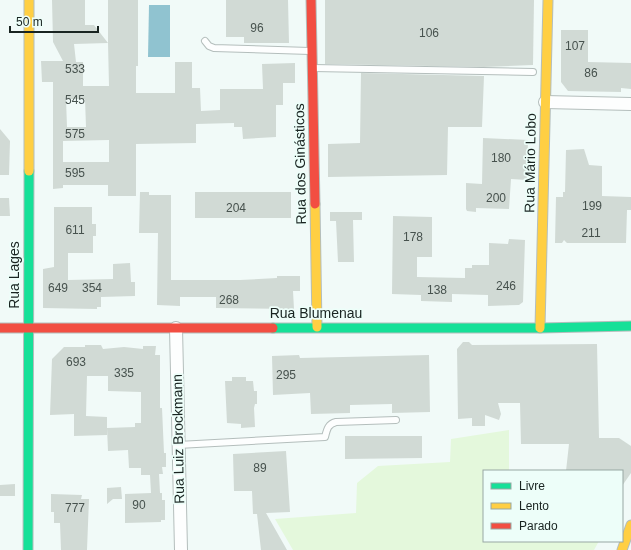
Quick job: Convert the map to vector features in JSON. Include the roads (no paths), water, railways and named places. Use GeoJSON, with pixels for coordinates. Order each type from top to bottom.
{"type":"FeatureCollection","features":[{"type":"Feature","properties":{"kind":"main road","name":"Rua Lages"},"geometry":{"type":"LineString","coordinates":[[28,0],[28,550]]}},
{"type":"Feature","properties":{"kind":"main road","name":"Rua dos Ginásticos"},"geometry":{"type":"LineString","coordinates":[[311,0],[317,327]]}},
{"type":"Feature","properties":{"kind":"main road","name":"Rua Mário Lobo"},"geometry":{"type":"LineString","coordinates":[[540,328],[548,0]]}},
{"type":"Feature","properties":{"kind":"main road","name":"Rua Blumenau"},"geometry":{"type":"LineString","coordinates":[[0,328],[540,328],[631,326]]}},
{"type":"Feature","properties":{"kind":"main road"},"geometry":{"type":"LineString","coordinates":[[622,550],[631,525]]}},
{"type":"Feature","properties":{"kind":"street"},"geometry":{"type":"LineString","coordinates":[[545,102],[631,104]]}},
{"type":"Feature","properties":{"kind":"street","name":"Rua Luiz Brockmann"},"geometry":{"type":"LineString","coordinates":[[176,328],[181,550]]}},
{"type":"Feature","properties":{"kind":"lane"},"geometry":{"type":"LineString","coordinates":[[205,40],[209,46],[214,48],[312,51]]}},
{"type":"Feature","properties":{"kind":"lane"},"geometry":{"type":"LineString","coordinates":[[312,68],[533,72]]}},
{"type":"Feature","properties":{"kind":"lane"},"geometry":{"type":"LineString","coordinates":[[178,445],[325,437],[328,426],[331,423],[396,420]]}},
{"type":"Feature","properties":{"kind":"water"},"geometry":{"type":"Polygon","coordinates":[[[149,5],[170,5],[170,57],[148,57],[149,5]]]}}]}
